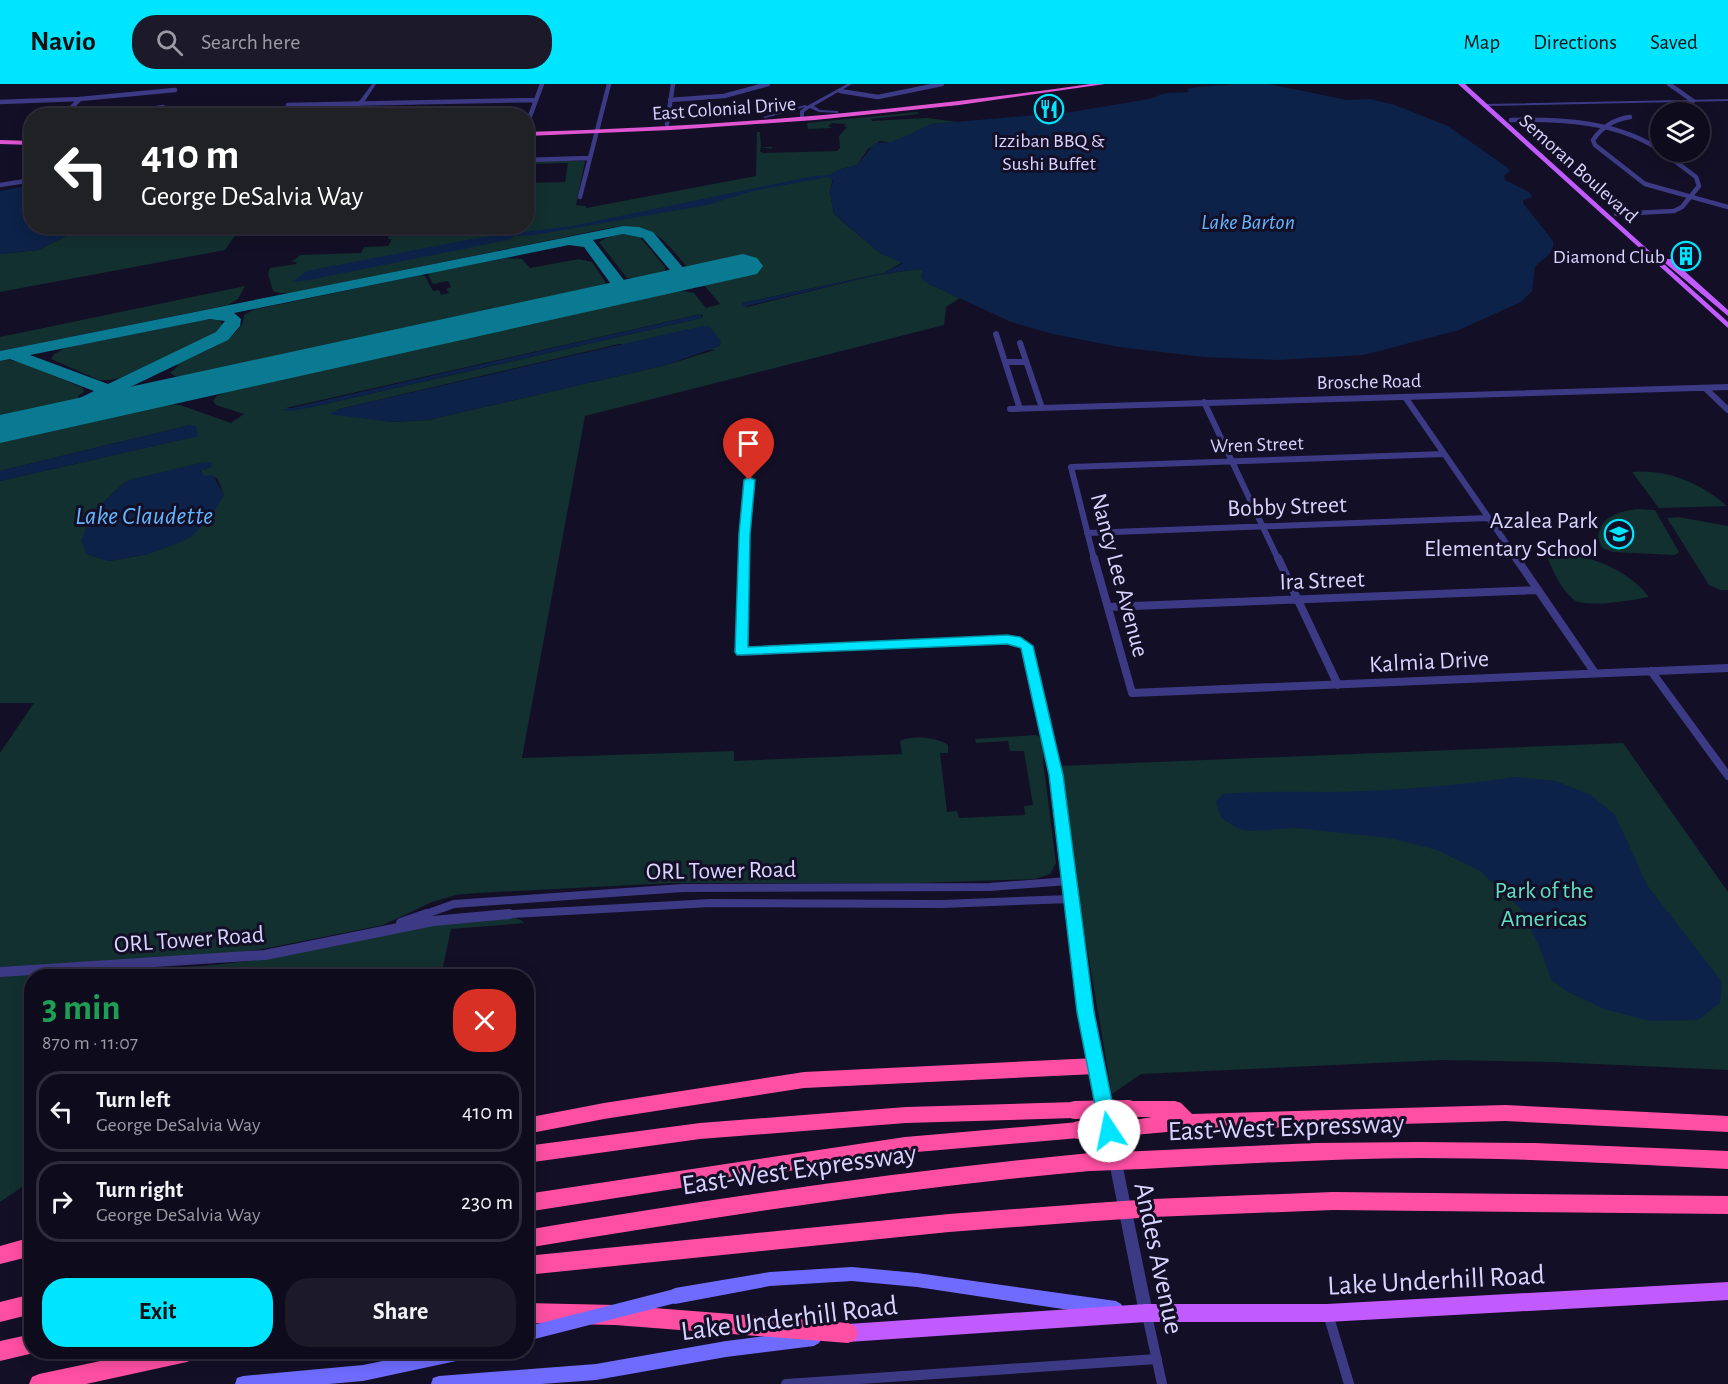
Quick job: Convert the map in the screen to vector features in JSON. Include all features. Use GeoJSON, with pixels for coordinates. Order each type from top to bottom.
{"type":"FeatureCollection","features":[{"type":"Feature","properties":{"kind":"highway","name":"East Colonial Drive"},"geometry":{"type":"LineString","coordinates":[[597,130],[980,101],[1068,84]]}},
{"type":"Feature","properties":{"kind":"highway","name":"East Colonial Drive"},"geometry":{"type":"LineString","coordinates":[[802,116],[1102,84]]}},
{"type":"Feature","properties":{"kind":"highway","name":"East Colonial Drive"},"geometry":{"type":"LineString","coordinates":[[534,130],[597,130],[793,115]]}},
{"type":"Feature","properties":{"kind":"highway"},"geometry":{"type":"LineString","coordinates":[[0,140],[24,140]]}},
{"type":"Feature","properties":{"kind":"highway"},"geometry":{"type":"LineString","coordinates":[[0,140],[24,141]]}},
{"type":"Feature","properties":{"kind":"highway"},"geometry":{"type":"LineString","coordinates":[[534,1124],[615,1109],[804,1080],[1096,1066]]}},
{"type":"Feature","properties":{"kind":"highway"},"geometry":{"type":"LineString","coordinates":[[534,1154],[700,1131],[906,1115],[1175,1108],[1190,1122]]}},
{"type":"Feature","properties":{"kind":"highway","name":"East-West Expressway"},"geometry":{"type":"LineString","coordinates":[[534,1202],[786,1161],[905,1145],[1190,1122],[1505,1113],[1728,1124]]}},
{"type":"Feature","properties":{"kind":"highway","name":"East-West Expressway"},"geometry":{"type":"LineString","coordinates":[[534,1238],[849,1188],[980,1171],[1090,1162],[1315,1151],[1417,1150],[1516,1151],[1728,1160]]}},
{"type":"Feature","properties":{"kind":"highway"},"geometry":{"type":"LineString","coordinates":[[534,1265],[949,1222],[1153,1208],[1333,1201],[1728,1205]]}},
{"type":"Feature","properties":{"kind":"highway"},"geometry":{"type":"LineString","coordinates":[[0,1255],[24,1248]]}},
{"type":"Feature","properties":{"kind":"highway"},"geometry":{"type":"LineString","coordinates":[[0,1312],[24,1306]]}},
{"type":"Feature","properties":{"kind":"highway"},"geometry":{"type":"LineString","coordinates":[[534,1313],[615,1315],[849,1333]]}},
{"type":"Feature","properties":{"kind":"highway"},"geometry":{"type":"LineString","coordinates":[[0,1352],[24,1346]]}},
{"type":"Feature","properties":{"kind":"highway"},"geometry":{"type":"LineString","coordinates":[[39,1384],[155,1359]]}},
{"type":"Feature","properties":{"kind":"main road","name":"Semoran Boulevard"},"geometry":{"type":"LineString","coordinates":[[1461,84],[1728,326]]}},
{"type":"Feature","properties":{"kind":"main road","name":"Semoran Boulevard"},"geometry":{"type":"LineString","coordinates":[[1471,84],[1727,314]]}},
{"type":"Feature","properties":{"kind":"main road"},"geometry":{"type":"LineString","coordinates":[[1596,207],[1616,213]]}},
{"type":"Feature","properties":{"kind":"main road"},"geometry":{"type":"LineString","coordinates":[[1605,214],[1624,221]]}},
{"type":"Feature","properties":{"kind":"main road"},"geometry":{"type":"LineString","coordinates":[[1697,297],[1727,314]]}},
{"type":"Feature","properties":{"kind":"main road"},"geometry":{"type":"LineString","coordinates":[[1715,314],[1727,314]]}},
{"type":"Feature","properties":{"kind":"main road","name":"Lake Underhill Road"},"geometry":{"type":"LineString","coordinates":[[534,1332],[675,1296],[770,1279],[852,1274],[917,1280],[1146,1313]]}},
{"type":"Feature","properties":{"kind":"main road","name":"Lake Underhill Road"},"geometry":{"type":"LineString","coordinates":[[439,1384],[511,1382],[596,1372],[726,1349],[849,1333],[1146,1313],[1327,1313],[1728,1291]]}},
{"type":"Feature","properties":{"kind":"main road"},"geometry":{"type":"LineString","coordinates":[[243,1384],[363,1372],[427,1359]]}},
{"type":"Feature","properties":{"kind":"street"},"geometry":{"type":"LineString","coordinates":[[351,108],[370,84]]}},
{"type":"Feature","properties":{"kind":"street"},"geometry":{"type":"LineString","coordinates":[[355,104],[363,100],[374,84]]}},
{"type":"Feature","properties":{"kind":"street"},"geometry":{"type":"LineString","coordinates":[[533,108],[542,84]]}},
{"type":"Feature","properties":{"kind":"street"},"geometry":{"type":"LineString","coordinates":[[580,197],[609,84]]}},
{"type":"Feature","properties":{"kind":"street"},"geometry":{"type":"LineString","coordinates":[[667,124],[673,84]]}},
{"type":"Feature","properties":{"kind":"street"},"geometry":{"type":"LineString","coordinates":[[670,100],[724,96],[768,84]]}},
{"type":"Feature","properties":{"kind":"street"},"geometry":{"type":"LineString","coordinates":[[793,115],[850,84]]}},
{"type":"Feature","properties":{"kind":"street"},"geometry":{"type":"LineString","coordinates":[[840,91],[871,97],[886,97],[942,84]]}},
{"type":"Feature","properties":{"kind":"street"},"geometry":{"type":"LineString","coordinates":[[1669,84],[1693,101]]}},
{"type":"Feature","properties":{"kind":"street"},"geometry":{"type":"LineString","coordinates":[[0,102],[80,99],[174,90]]}},
{"type":"Feature","properties":{"kind":"street"},"geometry":{"type":"LineString","coordinates":[[71,108],[80,99]]}},
{"type":"Feature","properties":{"kind":"street"},"geometry":{"type":"LineString","coordinates":[[288,105],[536,100]]}},
{"type":"Feature","properties":{"kind":"street"},"geometry":{"type":"LineString","coordinates":[[1485,105],[1728,100]]}},
{"type":"Feature","properties":{"kind":"street"},"geometry":{"type":"LineString","coordinates":[[0,109],[8,102]]}},
{"type":"Feature","properties":{"kind":"street"},"geometry":{"type":"LineString","coordinates":[[802,116],[816,102]]}},
{"type":"Feature","properties":{"kind":"street"},"geometry":{"type":"LineString","coordinates":[[810,106],[819,111],[836,112]]}},
{"type":"Feature","properties":{"kind":"street"},"geometry":{"type":"LineString","coordinates":[[157,108],[163,107]]}},
{"type":"Feature","properties":{"kind":"street"},"geometry":{"type":"LineString","coordinates":[[1630,117],[1616,120],[1604,129],[1595,137],[1593,141],[1595,145],[1645,184],[1728,207]]}},
{"type":"Feature","properties":{"kind":"street"},"geometry":{"type":"LineString","coordinates":[[1511,120],[1566,120],[1644,140],[1650,144]]}},
{"type":"Feature","properties":{"kind":"street"},"geometry":{"type":"LineString","coordinates":[[534,160],[590,158]]}},
{"type":"Feature","properties":{"kind":"street"},"geometry":{"type":"LineString","coordinates":[[1616,213],[1674,211],[1682,207],[1699,186],[1696,177],[1676,162]]}},
{"type":"Feature","properties":{"kind":"street"},"geometry":{"type":"LineString","coordinates":[[0,185],[24,181]]}},
{"type":"Feature","properties":{"kind":"street"},"geometry":{"type":"LineString","coordinates":[[996,334],[1020,408]]}},
{"type":"Feature","properties":{"kind":"street"},"geometry":{"type":"LineString","coordinates":[[1020,343],[1042,408]]}},
{"type":"Feature","properties":{"kind":"street"},"geometry":{"type":"LineString","coordinates":[[1006,362],[1026,362]]}},
{"type":"Feature","properties":{"kind":"street","name":"Brosche Road"},"geometry":{"type":"LineString","coordinates":[[1010,409],[1728,387]]}},
{"type":"Feature","properties":{"kind":"street"},"geometry":{"type":"LineString","coordinates":[[1706,388],[1728,410]]}},
{"type":"Feature","properties":{"kind":"street"},"geometry":{"type":"LineString","coordinates":[[1405,398],[1596,673]]}},
{"type":"Feature","properties":{"kind":"street"},"geometry":{"type":"LineString","coordinates":[[1204,402],[1338,685]]}},
{"type":"Feature","properties":{"kind":"street","name":"Wren Street"},"geometry":{"type":"LineString","coordinates":[[1071,467],[1444,454]]}},
{"type":"Feature","properties":{"kind":"street","name":"Nancy Lee Avenue"},"geometry":{"type":"LineString","coordinates":[[1071,467],[1132,693]]}},
{"type":"Feature","properties":{"kind":"street","name":"Andes Avenue"},"geometry":{"type":"LineString","coordinates":[[749,480],[744,534],[742,652],[1007,639],[1015,640],[1026,646],[1056,775],[1086,1012],[1162,1384]]}},
{"type":"Feature","properties":{"kind":"street","name":"Bobby Street"},"geometry":{"type":"LineString","coordinates":[[1087,533],[1488,518]]}},
{"type":"Feature","properties":{"kind":"street","name":"Ira Street"},"geometry":{"type":"LineString","coordinates":[[1108,607],[1538,591]]}},
{"type":"Feature","properties":{"kind":"street","name":"Kalmia Drive"},"geometry":{"type":"LineString","coordinates":[[1132,693],[1728,668]]}},
{"type":"Feature","properties":{"kind":"street"},"geometry":{"type":"LineString","coordinates":[[1651,671],[1728,776]]}},
{"type":"Feature","properties":{"kind":"street","name":"ORL Tower Road"},"geometry":{"type":"LineString","coordinates":[[380,931],[454,904],[538,896],[683,888],[912,889],[1068,881]]}},
{"type":"Feature","properties":{"kind":"street"},"geometry":{"type":"LineString","coordinates":[[765,904],[766,887]]}},
{"type":"Feature","properties":{"kind":"street"},"geometry":{"type":"LineString","coordinates":[[536,911],[538,896]]}},
{"type":"Feature","properties":{"kind":"street","name":"ORL Tower Road"},"geometry":{"type":"LineString","coordinates":[[52,969],[265,955],[449,919],[536,911],[658,905],[942,904],[1070,899]]}},
{"type":"Feature","properties":{"kind":"street","name":"ORL Tower Road"},"geometry":{"type":"LineString","coordinates":[[0,972],[24,971]]}},
{"type":"Feature","properties":{"kind":"street"},"geometry":{"type":"LineString","coordinates":[[1327,1313],[1349,1384]]}},
{"type":"Feature","properties":{"kind":"street"},"geometry":{"type":"LineString","coordinates":[[786,1384],[1156,1359]]}},
{"type":"Feature","properties":{"kind":"green space"},"geometry":{"type":"Polygon","coordinates":[[[917,112],[919,114],[871,119],[872,121],[927,118],[958,122],[932,124],[892,143],[880,141],[868,149],[857,165],[841,169],[833,176],[830,192],[834,214],[880,253],[903,262],[884,273],[742,303],[747,307],[872,276],[917,269],[922,270],[927,283],[960,298],[946,307],[944,325],[585,416],[522,758],[734,751],[734,761],[902,754],[900,741],[911,738],[931,739],[948,745],[948,753],[940,753],[947,812],[957,811],[959,818],[1025,815],[1024,806],[1033,805],[1024,751],[1010,751],[1008,741],[976,743],[975,739],[1036,735],[1043,740],[1043,760],[1056,863],[1050,874],[1035,879],[919,883],[671,883],[477,893],[456,895],[432,902],[383,925],[263,949],[219,955],[0,967],[0,753],[34,703],[0,703],[0,481],[197,436],[190,425],[0,471],[0,441],[166,404],[180,405],[231,423],[244,414],[216,405],[213,401],[217,396],[228,391],[679,290],[694,293],[706,308],[720,304],[704,285],[751,274],[736,258],[688,268],[657,236],[649,231],[628,226],[291,293],[273,291],[268,274],[270,268],[296,264],[297,262],[292,262],[300,255],[361,253],[364,247],[388,246],[392,239],[388,239],[389,235],[534,234],[534,183],[565,182],[568,163],[534,164],[534,161],[585,161],[576,205],[586,206],[586,208],[756,176],[757,132],[760,132],[760,151],[763,153],[837,151],[840,148],[839,136],[847,127],[844,126],[846,124],[832,123],[828,126],[832,128],[808,129],[807,123],[917,112]],[[701,314],[286,408],[308,408],[703,316],[701,314]],[[619,344],[339,409],[391,422],[428,420],[666,365],[715,350],[619,344]],[[211,467],[133,479],[124,483],[92,513],[87,554],[109,561],[148,554],[224,495],[217,478],[204,477],[200,470],[211,467]]]}},
{"type":"Feature","properties":{"kind":"green space"},"geometry":{"type":"Polygon","coordinates":[[[70,234],[236,234],[225,250],[0,292],[0,254],[38,250],[70,234]]]}},
{"type":"Feature","properties":{"kind":"green space"},"geometry":{"type":"Polygon","coordinates":[[[621,234],[640,237],[665,267],[665,272],[637,279],[627,278],[599,242],[621,234]]]}},
{"type":"Feature","properties":{"kind":"green space"},"geometry":{"type":"Polygon","coordinates":[[[506,258],[522,259],[530,268],[579,259],[592,262],[606,283],[600,288],[187,377],[170,373],[178,366],[176,364],[228,339],[242,324],[244,315],[253,310],[421,275],[425,276],[433,291],[439,290],[441,295],[449,293],[446,289],[451,287],[448,281],[433,284],[428,275],[430,273],[506,258]]]}},
{"type":"Feature","properties":{"kind":"green space"},"geometry":{"type":"Polygon","coordinates":[[[245,286],[238,299],[228,305],[0,351],[0,337],[245,286]]]}},
{"type":"Feature","properties":{"kind":"green space"},"geometry":{"type":"Polygon","coordinates":[[[217,319],[223,324],[216,333],[121,378],[99,380],[51,359],[54,354],[65,348],[217,319]]]}},
{"type":"Feature","properties":{"kind":"green space"},"geometry":{"type":"Polygon","coordinates":[[[0,361],[20,362],[83,388],[84,392],[78,396],[79,398],[68,403],[0,418],[0,361]]]}},
{"type":"Feature","properties":{"kind":"green space"},"geometry":{"type":"Polygon","coordinates":[[[1645,471],[1683,479],[1707,491],[1727,506],[1659,508],[1632,472],[1645,471]]]}},
{"type":"Feature","properties":{"kind":"green space"},"geometry":{"type":"Polygon","coordinates":[[[1637,509],[1655,510],[1679,552],[1675,555],[1613,552],[1602,548],[1598,538],[1599,531],[1606,520],[1611,516],[1637,509]]]}},
{"type":"Feature","properties":{"kind":"green space"},"geometry":{"type":"Polygon","coordinates":[[[1678,517],[1728,526],[1728,590],[1720,590],[1709,585],[1667,518],[1678,517]]]}},
{"type":"Feature","properties":{"kind":"green space"},"geometry":{"type":"Polygon","coordinates":[[[1546,554],[1574,556],[1603,563],[1628,577],[1649,597],[1610,603],[1579,602],[1568,595],[1560,584],[1546,554]]]}},
{"type":"Feature","properties":{"kind":"green space","name":"Park of the Americas"},"geometry":{"type":"Polygon","coordinates":[[[1623,743],[1728,892],[1728,1070],[1552,1062],[1441,1060],[1141,1074],[1112,1094],[1059,766],[1623,743]]]}},
{"type":"Feature","properties":{"kind":"green space"},"geometry":{"type":"Polygon","coordinates":[[[511,917],[524,923],[451,929],[442,969],[143,969],[204,966],[266,959],[424,925],[511,917]]]}},
{"type":"Feature","properties":{"kind":"green space"},"geometry":{"type":"Polygon","coordinates":[[[24,975],[24,1186],[0,1202],[0,976],[24,975]]]}},
{"type":"Feature","properties":{"kind":"water","name":"Lake Barton"},"geometry":{"type":"Polygon","coordinates":[[[1232,84],[1269,84],[1347,100],[1370,99],[1395,105],[1448,126],[1508,168],[1510,171],[1504,176],[1505,180],[1529,192],[1532,197],[1523,200],[1523,203],[1553,241],[1553,246],[1550,253],[1535,267],[1532,291],[1521,302],[1459,330],[1364,355],[1278,360],[1204,357],[1119,347],[1053,334],[1011,322],[927,283],[921,278],[922,270],[917,269],[872,276],[743,307],[742,303],[884,273],[903,263],[880,253],[834,214],[830,192],[833,180],[828,177],[753,191],[707,205],[535,235],[514,236],[512,239],[292,282],[307,271],[477,238],[534,234],[534,231],[572,226],[814,176],[829,175],[857,165],[875,143],[892,142],[932,124],[1071,112],[1149,99],[1166,93],[1188,92],[1187,89],[1232,84]]]}},
{"type":"Feature","properties":{"kind":"water"},"geometry":{"type":"Polygon","coordinates":[[[24,186],[24,234],[70,234],[38,250],[0,254],[0,191],[24,186]]]}},
{"type":"Feature","properties":{"kind":"water"},"geometry":{"type":"Polygon","coordinates":[[[701,314],[702,318],[308,408],[282,410],[701,314]]]}},
{"type":"Feature","properties":{"kind":"water"},"geometry":{"type":"Polygon","coordinates":[[[709,326],[721,341],[720,346],[666,365],[428,420],[391,422],[329,414],[339,409],[709,326]]]}},
{"type":"Feature","properties":{"kind":"water"},"geometry":{"type":"Polygon","coordinates":[[[190,425],[196,426],[198,436],[0,481],[0,471],[190,425]]]}},
{"type":"Feature","properties":{"kind":"water","name":"Lake Claudette"},"geometry":{"type":"Polygon","coordinates":[[[204,462],[212,463],[211,467],[200,471],[204,476],[213,475],[224,495],[209,519],[191,537],[148,554],[109,561],[87,554],[81,541],[92,513],[124,483],[204,462]]]}},
{"type":"Feature","properties":{"kind":"water"},"geometry":{"type":"Polygon","coordinates":[[[1516,777],[1556,781],[1591,795],[1615,815],[1647,885],[1722,982],[1720,1003],[1698,1020],[1650,1021],[1604,1009],[1566,991],[1551,979],[1539,946],[1520,908],[1480,871],[1437,850],[1389,838],[1296,828],[1253,831],[1239,829],[1221,818],[1216,802],[1222,794],[1399,789],[1516,777]]]}},
{"type":"Feature","properties":{"kind":"taxiway"},"geometry":{"type":"LineString","coordinates":[[569,241],[623,230],[639,231],[648,235],[685,279]]}},
{"type":"Feature","properties":{"kind":"taxiway"},"geometry":{"type":"LineString","coordinates":[[0,356],[569,241]]}},
{"type":"Feature","properties":{"kind":"taxiway"},"geometry":{"type":"LineString","coordinates":[[569,241],[581,241],[589,244],[625,292]]}},
{"type":"Feature","properties":{"kind":"taxiway"},"geometry":{"type":"LineString","coordinates":[[109,391],[222,336],[232,326],[233,319],[225,315],[210,314]]}},
{"type":"Feature","properties":{"kind":"taxiway"},"geometry":{"type":"LineString","coordinates":[[15,355],[109,391]]}},
{"type":"Feature","properties":{"kind":"taxiway"},"geometry":{"type":"LineString","coordinates":[[35,421],[65,412],[109,391]]}},
{"type":"Feature","properties":{"kind":"taxiway"},"geometry":{"type":"LineString","coordinates":[[109,391],[120,395],[139,397],[163,394]]}},
{"type":"Feature","properties":{"kind":"runway"},"geometry":{"type":"LineString","coordinates":[[0,429],[743,266]]}},
{"type":"Feature","properties":{"kind":"place","name":"Izziban BBQ & Sushi Buffet"},"geometry":{"type":"Point","coordinates":[1049,109]}},
{"type":"Feature","properties":{"kind":"place","name":"Diamond Club"},"geometry":{"type":"Point","coordinates":[1686,256]}},
{"type":"Feature","properties":{"kind":"place","name":"Azalea Park Elementary School"},"geometry":{"type":"Point","coordinates":[1619,534]}},
{"type":"Feature","properties":{"kind":"route"},"geometry":{"type":"LineString","coordinates":[[749,480],[744,534],[742,652],[1007,639],[1022,642],[1026,646],[1056,775],[1086,1012],[1109,1131]]}}]}
